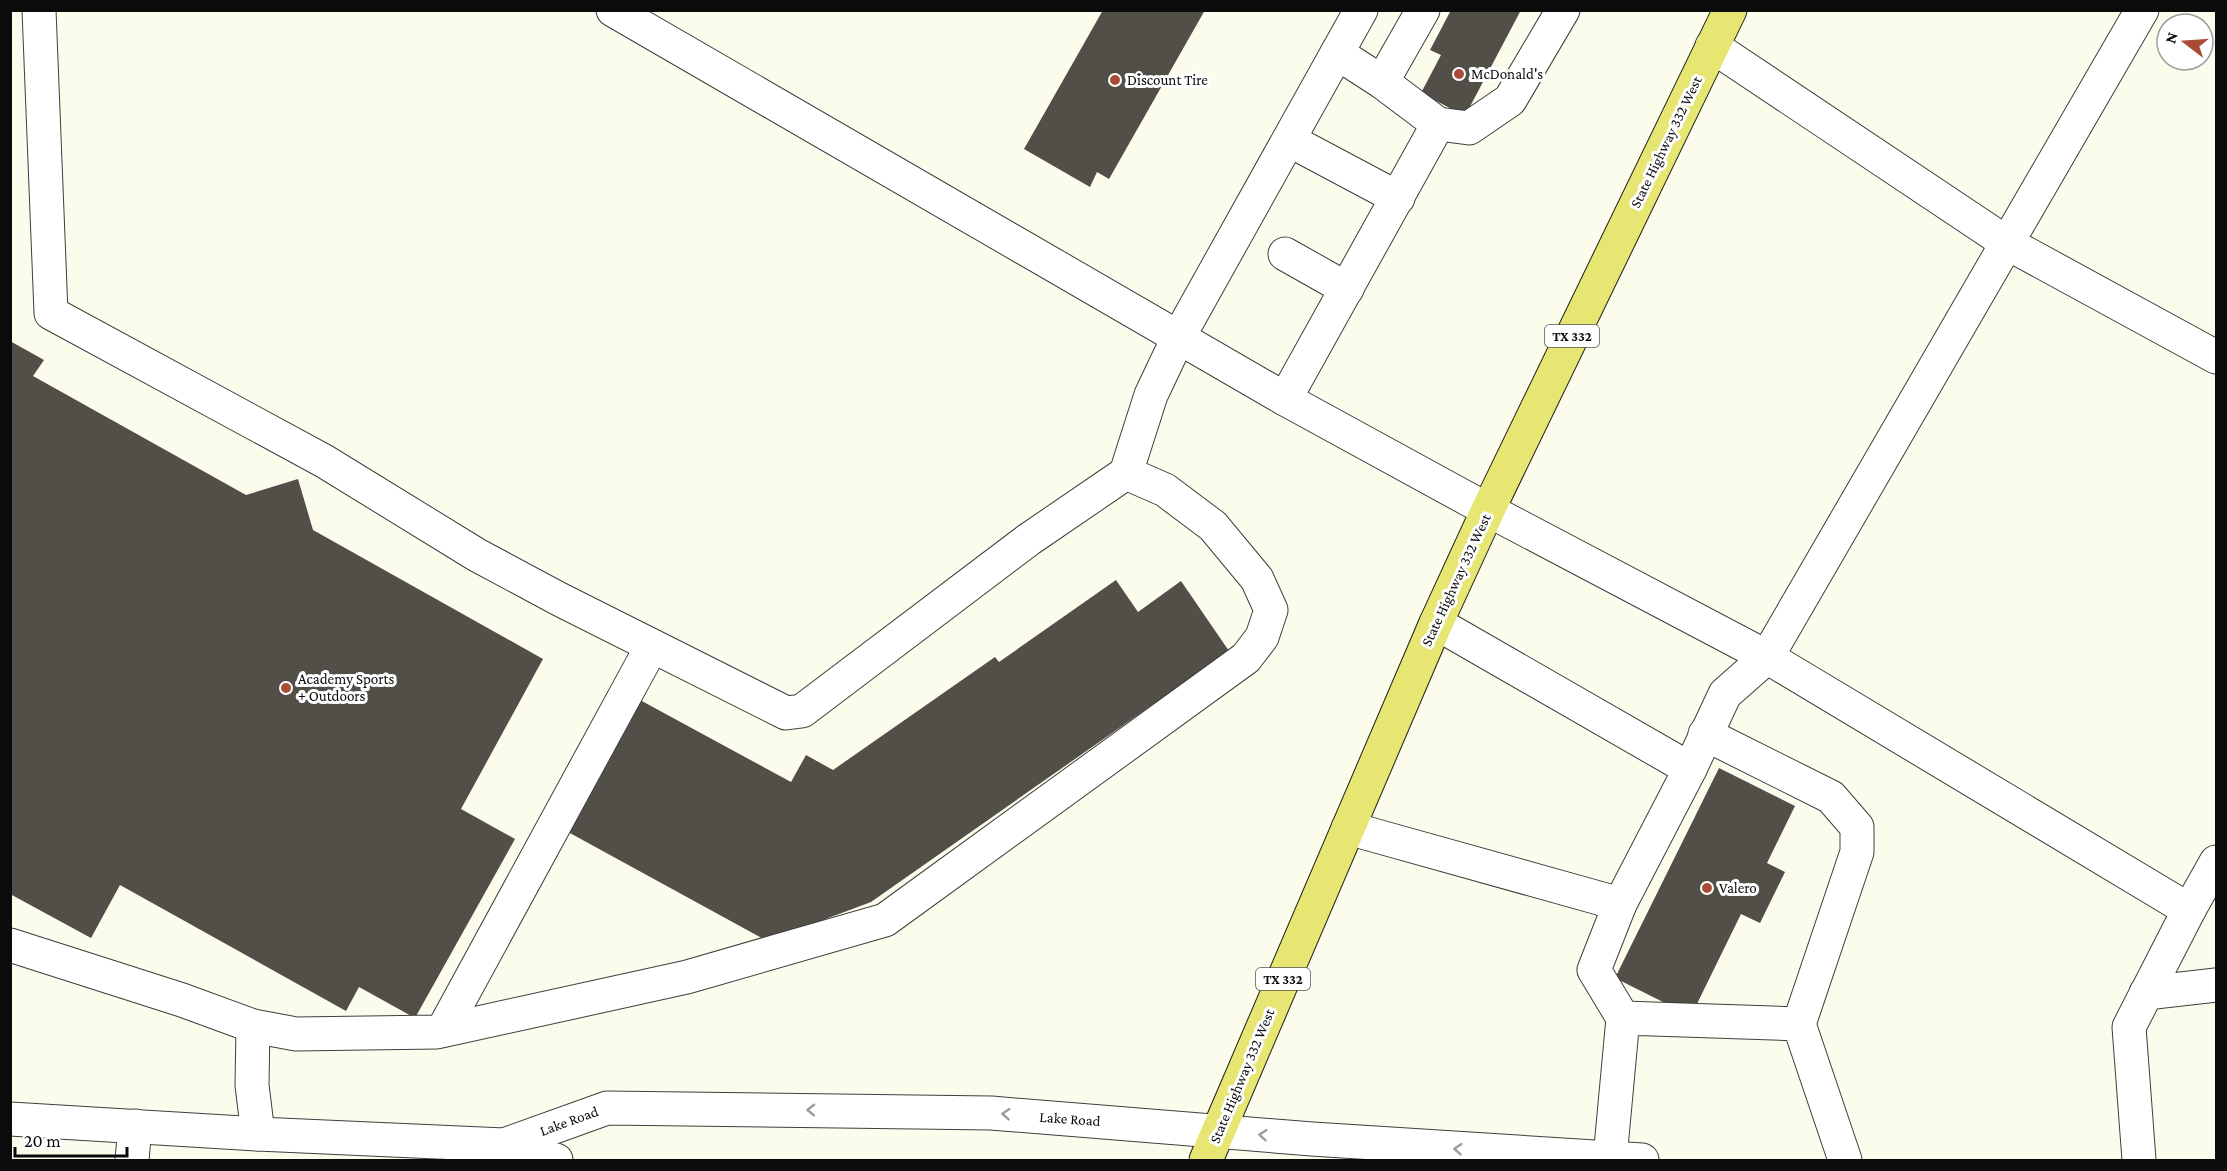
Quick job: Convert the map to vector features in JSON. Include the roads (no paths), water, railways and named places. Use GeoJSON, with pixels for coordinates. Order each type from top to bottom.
{"type":"FeatureCollection","features":[{"type":"Feature","properties":{"kind":"main road","name":"State Highway 332 West"},"geometry":{"type":"LineString","coordinates":[[1206,1161],[1436,623],[1488,510],[1730,10]]}},
{"type":"Feature","properties":{"kind":"street"},"geometry":{"type":"LineString","coordinates":[[39,10],[51,313],[324,461],[477,555],[786,713],[802,711],[1028,540],[1126,473],[1150,395],[1178,338],[1361,10]]}},
{"type":"Feature","properties":{"kind":"street"},"geometry":{"type":"LineString","coordinates":[[613,10],[1285,399],[1488,510],[1767,657],[2189,910]]}},
{"type":"Feature","properties":{"kind":"street"},"geometry":{"type":"LineString","coordinates":[[1382,82],[1423,10]]}},
{"type":"Feature","properties":{"kind":"street"},"geometry":{"type":"LineString","coordinates":[[1337,53],[1382,82],[1438,124],[1470,128],[1510,100],[1563,10]]}},
{"type":"Feature","properties":{"kind":"street"},"geometry":{"type":"LineString","coordinates":[[1610,1158],[1623,1018],[1594,970],[1620,904],[1690,769],[1725,694],[1767,657],[2142,10]]}},
{"type":"Feature","properties":{"kind":"street"},"geometry":{"type":"LineString","coordinates":[[1712,46],[2007,243],[2217,357]]}},
{"type":"Feature","properties":{"kind":"street"},"geometry":{"type":"LineString","coordinates":[[1285,399],[1438,124]]}},
{"type":"Feature","properties":{"kind":"street"},"geometry":{"type":"LineString","coordinates":[[1289,140],[1398,198]]}},
{"type":"Feature","properties":{"kind":"street"},"geometry":{"type":"LineString","coordinates":[[1285,254],[1347,289]]}},
{"type":"Feature","properties":{"kind":"street"},"geometry":{"type":"LineString","coordinates":[[10,945],[182,1000],[253,1026],[296,1034],[443,1030],[687,977],[885,920],[1246,658],[1262,637],[1270,610],[1257,579],[1213,526],[1165,490],[1126,473]]}},
{"type":"Feature","properties":{"kind":"street"},"geometry":{"type":"LineString","coordinates":[[1436,623],[1690,769]]}},
{"type":"Feature","properties":{"kind":"street"},"geometry":{"type":"LineString","coordinates":[[443,1030],[652,646]]}},
{"type":"Feature","properties":{"kind":"street"},"geometry":{"type":"LineString","coordinates":[[1705,734],[1831,797],[1857,827],[1857,852],[1798,1024],[1845,1161]]}},
{"type":"Feature","properties":{"kind":"street"},"geometry":{"type":"LineString","coordinates":[[1348,828],[1620,904]]}},
{"type":"Feature","properties":{"kind":"street"},"geometry":{"type":"LineString","coordinates":[[2139,1161],[2129,1027],[2189,910],[2217,862]]}},
{"type":"Feature","properties":{"kind":"street"},"geometry":{"type":"LineString","coordinates":[[2145,993],[2217,985]]}},
{"type":"Feature","properties":{"kind":"street"},"geometry":{"type":"LineString","coordinates":[[1623,1018],[1798,1024]]}},
{"type":"Feature","properties":{"kind":"street"},"geometry":{"type":"LineString","coordinates":[[253,1026],[252,1085],[258,1134]]}},
{"type":"Feature","properties":{"kind":"street","name":"Lake Road"},"geometry":{"type":"LineString","coordinates":[[504,1144],[607,1108],[991,1113],[1311,1139],[1642,1161]]}},
{"type":"Feature","properties":{"kind":"street","name":"Lake Road"},"geometry":{"type":"LineString","coordinates":[[10,1119],[258,1134],[504,1144],[556,1161]]}},
{"type":"Feature","properties":{"kind":"street"},"geometry":{"type":"LineString","coordinates":[[132,1161],[135,1126]]}},
{"type":"Feature","properties":{"kind":"place","name":"McDonald's"},"geometry":{"type":"Point","coordinates":[1459,74]}},
{"type":"Feature","properties":{"kind":"place","name":"Discount Tire"},"geometry":{"type":"Point","coordinates":[1115,80]}},
{"type":"Feature","properties":{"kind":"place","name":"Academy Sports + Outdoors"},"geometry":{"type":"Point","coordinates":[286,688]}},
{"type":"Feature","properties":{"kind":"place","name":"Valero"},"geometry":{"type":"Point","coordinates":[1707,888]}}]}
